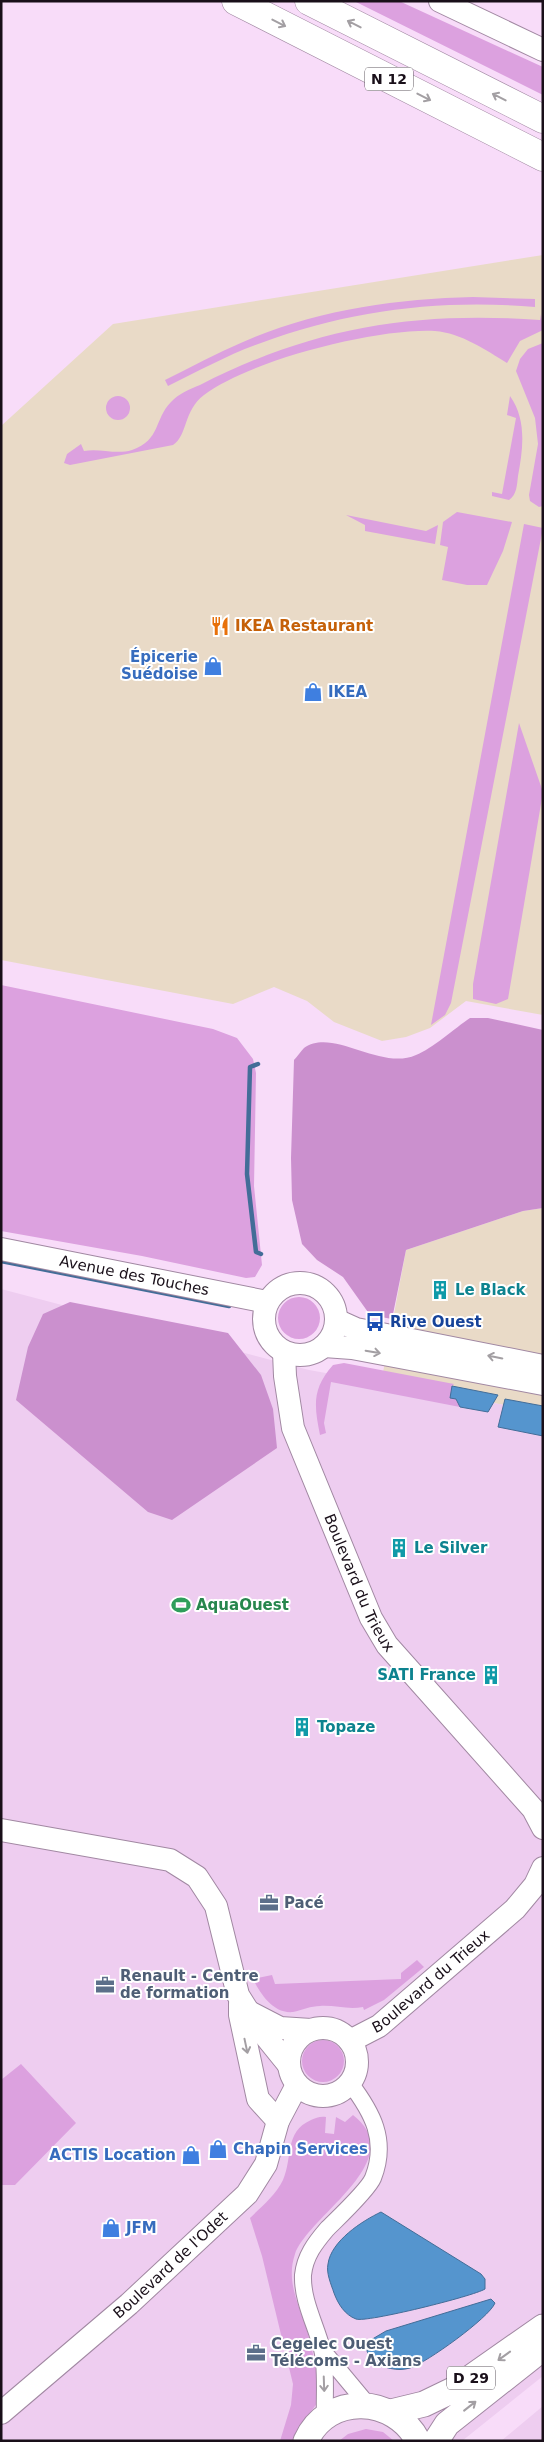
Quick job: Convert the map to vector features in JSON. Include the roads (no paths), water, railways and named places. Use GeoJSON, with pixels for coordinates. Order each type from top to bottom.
{"type":"FeatureCollection","features":[{"type":"Feature","properties":{"kind":"highway","name":"N 12"},"geometry":{"type":"LineString","coordinates":[[236,1],[543,157]]}},
{"type":"Feature","properties":{"kind":"highway","name":"N 12"},"geometry":{"type":"LineString","coordinates":[[309,1],[543,119]]}},
{"type":"Feature","properties":{"kind":"main road","name":"D 29"},"geometry":{"type":"LineString","coordinates":[[391,2412],[424,2404],[453,2390],[543,2327]]}},
{"type":"Feature","properties":{"kind":"main road","name":"D 29"},"geometry":{"type":"LineString","coordinates":[[436,2441],[447,2424],[543,2348]]}},
{"type":"Feature","properties":{"kind":"main road"},"geometry":{"type":"LineString","coordinates":[[306,2441],[312,2430],[325,2417],[345,2408],[368,2405],[391,2412],[410,2428],[418,2441]]}},
{"type":"Feature","properties":{"kind":"street"},"geometry":{"type":"LineString","coordinates":[[440,1],[543,50]]}},
{"type":"Feature","properties":{"kind":"street","name":"Avenue des Touches"},"geometry":{"type":"LineString","coordinates":[[1,1249],[267,1302]]}},
{"type":"Feature","properties":{"kind":"street"},"geometry":{"type":"LineString","coordinates":[[289,1407],[318,1349],[333,1334],[336,1320],[334,1306],[327,1294],[309,1284],[295,1283],[282,1287],[267,1302],[263,1317],[265,1331],[273,1344],[284,1352],[298,1355],[318,1349],[352,1348],[543,1384]]}},
{"type":"Feature","properties":{"kind":"street"},"geometry":{"type":"LineString","coordinates":[[336,1320],[356,1329],[543,1366]]}},
{"type":"Feature","properties":{"kind":"street","name":"Boulevard du Trieux"},"geometry":{"type":"LineString","coordinates":[[284,1352],[289,1407],[293,1428],[371,1618],[387,1645],[533,1809],[543,1828]]}},
{"type":"Feature","properties":{"kind":"street"},"geometry":{"type":"LineString","coordinates":[[1,1830],[170,1860],[197,1877],[216,1906],[234,1985],[245,2005],[258,2027],[288,2064],[291,2076],[297,2085],[307,2092],[318,2096],[335,2094],[350,2083],[355,2073],[357,2061],[350,2042],[332,2029],[280,2028],[245,2005]]}},
{"type":"Feature","properties":{"kind":"street","name":"Boulevard du Trieux"},"geometry":{"type":"LineString","coordinates":[[350,2042],[379,2026],[515,1909],[535,1885],[543,1868]]}},
{"type":"Feature","properties":{"kind":"street"},"geometry":{"type":"LineString","coordinates":[[245,2005],[240,2015],[258,2099],[278,2121]]}},
{"type":"Feature","properties":{"kind":"street"},"geometry":{"type":"LineString","coordinates":[[288,2064],[294,2043],[311,2030]]}},
{"type":"Feature","properties":{"kind":"street"},"geometry":{"type":"LineString","coordinates":[[325,2417],[323,2350],[306,2301],[303,2277],[306,2258],[318,2239],[372,2179],[379,2149],[375,2125],[369,2109],[350,2083]]}},
{"type":"Feature","properties":{"kind":"street","name":"Boulevard de l'Odet"},"geometry":{"type":"LineString","coordinates":[[1,2413],[129,2304],[247,2194],[266,2164],[278,2121],[297,2085]]}},
{"type":"Feature","properties":{"kind":"street"},"geometry":{"type":"LineString","coordinates":[[323,2350],[368,2405]]}},
{"type":"Feature","properties":{"kind":"water"},"geometry":{"type":"Polygon","coordinates":[[[452,1386],[498,1395],[488,1412],[460,1407],[456,1399],[450,1398],[452,1386]]]}},
{"type":"Feature","properties":{"kind":"water"},"geometry":{"type":"Polygon","coordinates":[[[505,1399],[543,1406],[543,1436],[498,1427],[505,1399]]]}},
{"type":"Feature","properties":{"kind":"water"},"geometry":{"type":"Polygon","coordinates":[[[381,2212],[481,2274],[485,2279],[485,2289],[442,2303],[379,2317],[356,2319],[348,2315],[342,2309],[330,2282],[328,2267],[330,2256],[341,2240],[357,2226],[381,2212]]]}},
{"type":"Feature","properties":{"kind":"water"},"geometry":{"type":"Polygon","coordinates":[[[491,2299],[495,2303],[470,2329],[418,2364],[410,2368],[400,2369],[372,2363],[367,2351],[369,2341],[386,2331],[491,2299]]]}},
{"type":"Feature","properties":{"kind":"waterway"},"geometry":{"type":"LineString","coordinates":[[258,1064],[250,1067],[247,1174],[256,1252],[261,1254]]}},
{"type":"Feature","properties":{"kind":"waterway"},"geometry":{"type":"LineString","coordinates":[[1,1261],[229,1306]]}},
{"type":"Feature","properties":{"kind":"place","name":"IKEA Restaurant"},"geometry":{"type":"Point","coordinates":[220,626]}},
{"type":"Feature","properties":{"kind":"place","name":"Épicerie Suédoise"},"geometry":{"type":"Point","coordinates":[213,666]}},
{"type":"Feature","properties":{"kind":"place","name":"IKEA"},"geometry":{"type":"Point","coordinates":[313,692]}},
{"type":"Feature","properties":{"kind":"place","name":"Le Black"},"geometry":{"type":"Point","coordinates":[440,1290]}},
{"type":"Feature","properties":{"kind":"place","name":"Rive Ouest"},"geometry":{"type":"Point","coordinates":[375,1322]}},
{"type":"Feature","properties":{"kind":"place","name":"Le Silver"},"geometry":{"type":"Point","coordinates":[399,1548]}},
{"type":"Feature","properties":{"kind":"place","name":"AquaOuest"},"geometry":{"type":"Point","coordinates":[181,1605]}},
{"type":"Feature","properties":{"kind":"place","name":"SATI France"},"geometry":{"type":"Point","coordinates":[491,1675]}},
{"type":"Feature","properties":{"kind":"place","name":"Topaze"},"geometry":{"type":"Point","coordinates":[302,1727]}},
{"type":"Feature","properties":{"kind":"place","name":"Pacé"},"geometry":{"type":"Point","coordinates":[269,1903]}},
{"type":"Feature","properties":{"kind":"place","name":"Renault - Centre de formation"},"geometry":{"type":"Point","coordinates":[105,1985]}},
{"type":"Feature","properties":{"kind":"place","name":"Chapin Services"},"geometry":{"type":"Point","coordinates":[218,2149]}},
{"type":"Feature","properties":{"kind":"place","name":"ACTIS Location"},"geometry":{"type":"Point","coordinates":[191,2155]}},
{"type":"Feature","properties":{"kind":"place","name":"JFM"},"geometry":{"type":"Point","coordinates":[111,2228]}},
{"type":"Feature","properties":{"kind":"place","name":"Cegelec Ouest Télécoms - Axians"},"geometry":{"type":"Point","coordinates":[256,2353]}}]}
